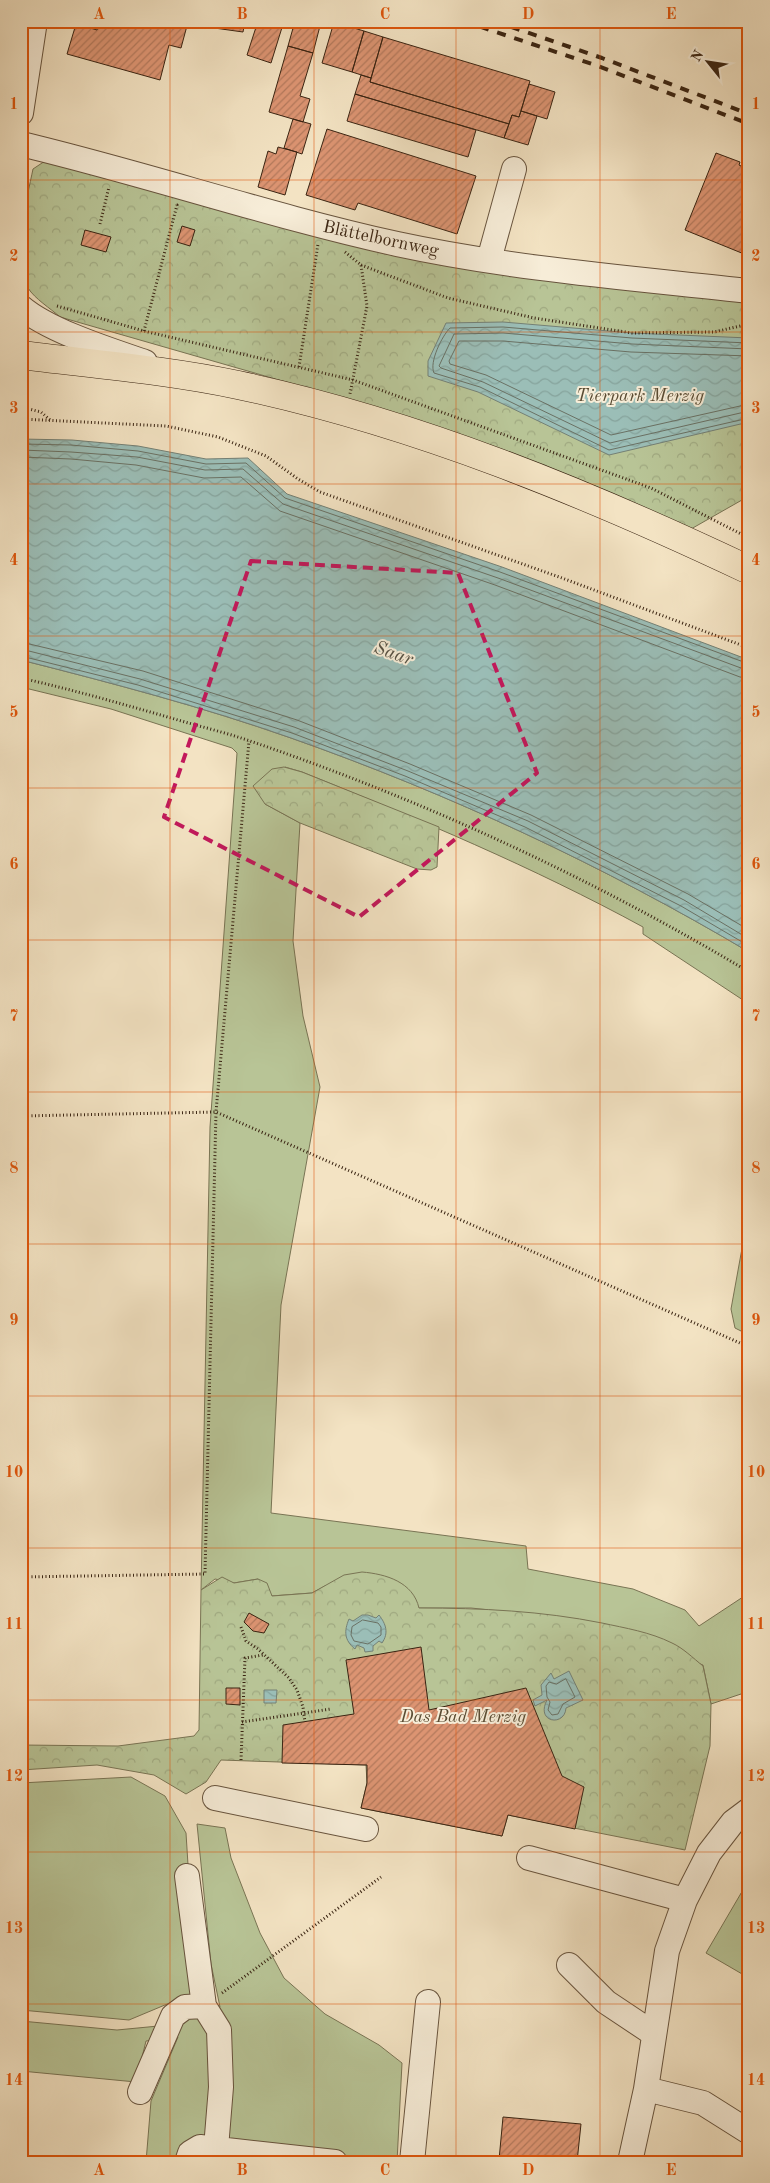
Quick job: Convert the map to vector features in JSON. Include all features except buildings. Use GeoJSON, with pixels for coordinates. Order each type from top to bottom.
{"type":"FeatureCollection","features":[{"type":"Feature","properties":{"kind":"main road"},"geometry":{"type":"LineString","coordinates":[[21,355],[182,375],[246,387],[345,411],[471,452],[545,480],[681,538],[749,570]]}},
{"type":"Feature","properties":{"kind":"street"},"geometry":{"type":"LineString","coordinates":[[21,112],[35,21]]}},
{"type":"Feature","properties":{"kind":"street","name":"Blättelbornweg"},"geometry":{"type":"LineString","coordinates":[[21,144],[398,244],[526,267],[749,291]]}},
{"type":"Feature","properties":{"kind":"street"},"geometry":{"type":"LineString","coordinates":[[489,260],[514,169]]}},
{"type":"Feature","properties":{"kind":"street"},"geometry":{"type":"LineString","coordinates":[[21,308],[43,322],[67,333],[182,375]]}},
{"type":"Feature","properties":{"kind":"street"},"geometry":{"type":"LineString","coordinates":[[215,1798],[366,1829]]}},
{"type":"Feature","properties":{"kind":"street"},"geometry":{"type":"LineString","coordinates":[[630,2162],[646,2089],[667,1951],[685,1900],[709,1853],[733,1822],[749,1810]]}},
{"type":"Feature","properties":{"kind":"street"},"geometry":{"type":"LineString","coordinates":[[529,1858],[685,1900]]}},
{"type":"Feature","properties":{"kind":"street"},"geometry":{"type":"LineString","coordinates":[[187,1876],[204,2006],[219,2030],[221,2086],[216,2148]]}},
{"type":"Feature","properties":{"kind":"street"},"geometry":{"type":"LineString","coordinates":[[569,1965],[606,2002],[654,2034]]}},
{"type":"Feature","properties":{"kind":"street"},"geometry":{"type":"LineString","coordinates":[[412,2162],[428,2002]]}},
{"type":"Feature","properties":{"kind":"street"},"geometry":{"type":"LineString","coordinates":[[140,2092],[173,2016],[185,2007],[204,2006]]}},
{"type":"Feature","properties":{"kind":"street"},"geometry":{"type":"LineString","coordinates":[[646,2089],[703,2103],[749,2132]]}},
{"type":"Feature","properties":{"kind":"street"},"geometry":{"type":"LineString","coordinates":[[187,2162],[190,2153],[200,2147],[334,2162]]}},
{"type":"Feature","properties":{"kind":"path"},"geometry":{"type":"LineString","coordinates":[[100,183],[118,188]]}},
{"type":"Feature","properties":{"kind":"path"},"geometry":{"type":"LineString","coordinates":[[100,224],[109,186]]}},
{"type":"Feature","properties":{"kind":"path"},"geometry":{"type":"LineString","coordinates":[[144,331],[177,205],[168,203]]}},
{"type":"Feature","properties":{"kind":"path"},"geometry":{"type":"LineString","coordinates":[[299,367],[321,225]]}},
{"type":"Feature","properties":{"kind":"path"},"geometry":{"type":"LineString","coordinates":[[338,247],[361,265],[448,298],[534,318],[632,333],[714,332],[749,324]]}},
{"type":"Feature","properties":{"kind":"path"},"geometry":{"type":"LineString","coordinates":[[345,411],[354,380],[367,306],[361,265]]}},
{"type":"Feature","properties":{"kind":"path"},"geometry":{"type":"LineString","coordinates":[[21,407],[41,412],[50,420]]}},
{"type":"Feature","properties":{"kind":"path"},"geometry":{"type":"LineString","coordinates":[[21,419],[166,426],[218,437],[266,456],[320,492],[562,578],[749,648]]}},
{"type":"Feature","properties":{"kind":"path"},"geometry":{"type":"LineString","coordinates":[[21,678],[84,692],[250,741],[351,779],[474,829],[594,887],[693,939],[749,972]]}},
{"type":"Feature","properties":{"kind":"path"},"geometry":{"type":"LineString","coordinates":[[21,1577],[205,1574],[216,1112],[250,741]]}},
{"type":"Feature","properties":{"kind":"path"},"geometry":{"type":"LineString","coordinates":[[21,1116],[216,1112],[749,1347]]}},
{"type":"Feature","properties":{"kind":"path"},"geometry":{"type":"LineString","coordinates":[[241,1627],[243,1638],[290,1678],[297,1690],[305,1722]]}},
{"type":"Feature","properties":{"kind":"path"},"geometry":{"type":"LineString","coordinates":[[241,1760],[245,1658],[263,1655]]}},
{"type":"Feature","properties":{"kind":"path"},"geometry":{"type":"LineString","coordinates":[[242,1722],[332,1709]]}},
{"type":"Feature","properties":{"kind":"path"},"geometry":{"type":"LineString","coordinates":[[204,2006],[381,1877]]}},
{"type":"Feature","properties":{"kind":"highlighted area"},"geometry":{"type":"Polygon","coordinates":[[[251,561],[458,573],[537,773],[359,917],[164,817],[251,561]]]}},
{"type":"Feature","properties":{"kind":"green space","name":"Tierpark Merzig"},"geometry":{"type":"Polygon","coordinates":[[[51,157],[391,250],[749,298],[749,496],[691,529],[352,401],[60,317],[39,300],[28,288],[23,276],[21,262],[22,229],[33,169],[51,157]]]}},
{"type":"Feature","properties":{"kind":"green space"},"geometry":{"type":"Polygon","coordinates":[[[21,660],[224,716],[291,738],[409,783],[582,861],[639,890],[749,952],[749,1004],[643,934],[643,927],[602,905],[432,826],[302,772],[285,767],[265,804],[300,823],[293,941],[303,1016],[320,1087],[281,1305],[271,1513],[526,1546],[528,1569],[633,1589],[685,1610],[699,1626],[749,1593],[749,1699],[744,1693],[711,1704],[703,1665],[584,1620],[471,1608],[419,1608],[325,1586],[312,1593],[271,1596],[258,1579],[234,1583],[215,1579],[201,1590],[210,1127],[237,753],[232,748],[111,709],[21,687],[21,660]]]}},
{"type":"Feature","properties":{"kind":"green space"},"geometry":{"type":"Polygon","coordinates":[[[284,767],[302,772],[439,827],[437,867],[431,870],[417,869],[300,823],[265,804],[253,786],[272,769],[284,767]]]}},
{"type":"Feature","properties":{"kind":"green space"},"geometry":{"type":"Polygon","coordinates":[[[749,1210],[749,1335],[735,1328],[731,1309],[749,1210]]]}},
{"type":"Feature","properties":{"kind":"green space","name":"Das Bad Merzig"},"geometry":{"type":"Polygon","coordinates":[[[362,1572],[389,1577],[405,1586],[416,1599],[419,1608],[511,1611],[602,1623],[664,1639],[680,1648],[703,1666],[711,1704],[710,1746],[685,1850],[508,1815],[502,1836],[361,1808],[367,1783],[366,1765],[221,1760],[206,1782],[186,1794],[154,1775],[97,1765],[21,1770],[21,1745],[118,1746],[194,1736],[199,1730],[201,1590],[222,1577],[234,1583],[258,1579],[267,1583],[272,1596],[312,1593],[344,1575],[362,1572]]]}},
{"type":"Feature","properties":{"kind":"green space"},"geometry":{"type":"Polygon","coordinates":[[[131,1777],[165,1796],[186,1833],[196,1992],[129,2020],[21,2010],[21,1783],[131,1777]]]}},
{"type":"Feature","properties":{"kind":"green space"},"geometry":{"type":"Polygon","coordinates":[[[197,1824],[225,1828],[231,1858],[260,1933],[284,1978],[325,2014],[379,2045],[402,2063],[397,2162],[146,2162],[151,2101],[178,2037],[146,2041],[136,2082],[21,2071],[21,2021],[117,2030],[179,2024],[190,2016],[204,2018],[220,2007],[211,1964],[197,1824]]]}},
{"type":"Feature","properties":{"kind":"green space"},"geometry":{"type":"Polygon","coordinates":[[[747,1883],[749,1884],[749,1978],[706,1953],[747,1883]]]}},
{"type":"Feature","properties":{"kind":"water"},"geometry":{"type":"Polygon","coordinates":[[[503,322],[632,333],[749,338],[749,422],[609,455],[478,392],[428,376],[428,361],[446,323],[503,322]]]}},
{"type":"Feature","properties":{"kind":"water","name":"Saar"},"geometry":{"type":"Polygon","coordinates":[[[21,439],[72,440],[138,446],[206,459],[248,458],[287,494],[502,567],[749,660],[749,952],[639,890],[582,861],[409,783],[291,738],[224,716],[21,660],[21,439]]]}},
{"type":"Feature","properties":{"kind":"water"},"geometry":{"type":"Polygon","coordinates":[[[362,1615],[376,1618],[379,1615],[385,1625],[384,1639],[382,1643],[379,1641],[373,1646],[373,1651],[365,1652],[364,1648],[357,1645],[355,1649],[347,1639],[346,1627],[349,1619],[353,1621],[362,1615]]]}},
{"type":"Feature","properties":{"kind":"water"},"geometry":{"type":"Polygon","coordinates":[[[569,1671],[583,1700],[566,1708],[561,1718],[552,1720],[547,1718],[544,1708],[547,1700],[535,1706],[533,1700],[542,1695],[541,1685],[551,1673],[554,1679],[569,1671]]]}},
{"type":"Feature","properties":{"kind":"water"},"geometry":{"type":"Polygon","coordinates":[[[264,1690],[277,1690],[276,1703],[264,1703],[264,1690]]]}},
{"type":"Feature","properties":{"kind":"railway"},"geometry":{"type":"LineString","coordinates":[[463,21],[598,66],[749,124]]}},
{"type":"Feature","properties":{"kind":"railway"},"geometry":{"type":"LineString","coordinates":[[494,21],[602,58],[749,114]]}}]}
